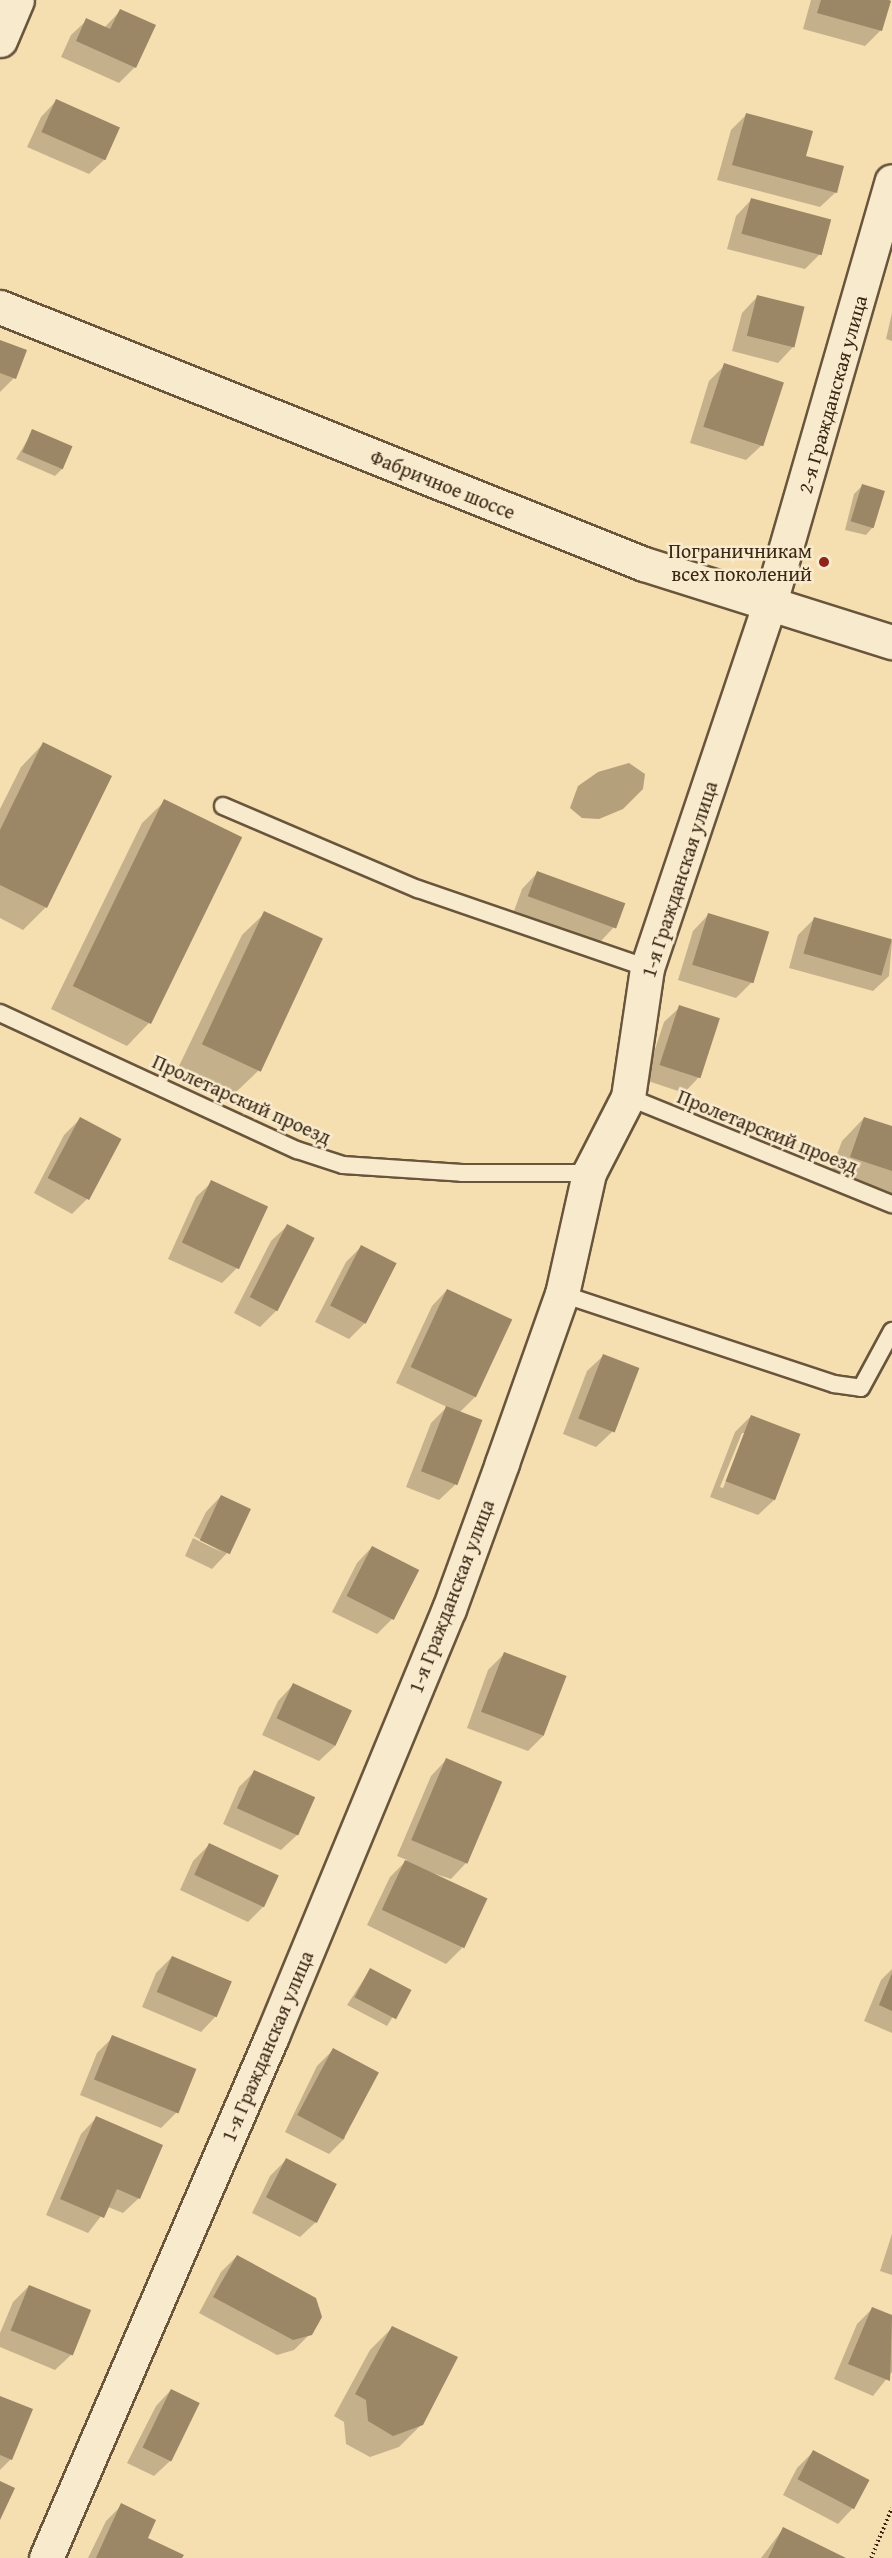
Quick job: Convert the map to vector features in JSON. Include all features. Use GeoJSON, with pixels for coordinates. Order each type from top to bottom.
{"type":"FeatureCollection","features":[{"type":"Feature","properties":{"kind":"street"},"geometry":{"type":"LineString","coordinates":[[0,40],[17,0]]}},
{"type":"Feature","properties":{"kind":"street","name":"2-я Гражданская улица"},"geometry":{"type":"LineString","coordinates":[[769,606],[892,181]]}},
{"type":"Feature","properties":{"kind":"street","name":"Фабричное шоссе"},"geometry":{"type":"LineString","coordinates":[[0,307],[644,564],[769,606],[892,642]]}},
{"type":"Feature","properties":{"kind":"street","name":"1-я Гражданская улица"},"geometry":{"type":"LineString","coordinates":[[46,2558],[272,2036],[449,1609],[562,1294],[589,1173],[628,1096],[647,968],[769,606]]}},
{"type":"Feature","properties":{"kind":"lane"},"geometry":{"type":"LineString","coordinates":[[223,806],[418,889],[647,968]]}},
{"type":"Feature","properties":{"kind":"lane","name":"Пролетарский проезд"},"geometry":{"type":"LineString","coordinates":[[0,1013],[297,1150],[343,1165],[462,1173],[589,1173]]}},
{"type":"Feature","properties":{"kind":"lane","name":"Пролетарский проезд"},"geometry":{"type":"LineString","coordinates":[[628,1096],[892,1204]]}},
{"type":"Feature","properties":{"kind":"lane"},"geometry":{"type":"LineString","coordinates":[[562,1294],[834,1384],[861,1388],[892,1331]]}},
{"type":"Feature","properties":{"kind":"path"},"geometry":{"type":"LineString","coordinates":[[871,2558],[892,2508]]}},
{"type":"Feature","properties":{"kind":"shaded area"},"geometry":{"type":"Polygon","coordinates":[[[629,763],[645,774],[643,789],[623,809],[599,819],[582,818],[570,808],[578,786],[598,772],[629,763]]]}},
{"type":"Feature","properties":{"kind":"building"},"geometry":{"type":"Polygon","coordinates":[[[821,0],[891,1],[882,31],[817,13],[821,0]]]}},
{"type":"Feature","properties":{"kind":"building"},"geometry":{"type":"Polygon","coordinates":[[[120,9],[156,25],[136,68],[76,41],[86,18],[110,29],[120,9]]]}},
{"type":"Feature","properties":{"kind":"building"},"geometry":{"type":"Polygon","coordinates":[[[56,99],[120,127],[105,160],[41,132],[56,99]]]}},
{"type":"Feature","properties":{"kind":"building"},"geometry":{"type":"Polygon","coordinates":[[[746,113],[813,131],[806,156],[844,166],[837,193],[732,165],[746,113]]]}},
{"type":"Feature","properties":{"kind":"building"},"geometry":{"type":"Polygon","coordinates":[[[751,198],[831,219],[822,255],[741,234],[751,198]]]}},
{"type":"Feature","properties":{"kind":"building"},"geometry":{"type":"Polygon","coordinates":[[[757,295],[805,307],[794,348],[747,336],[757,295]]]}},
{"type":"Feature","properties":{"kind":"building"},"geometry":{"type":"Polygon","coordinates":[[[0,340],[27,350],[16,379],[0,373],[0,340]]]}},
{"type":"Feature","properties":{"kind":"building"},"geometry":{"type":"Polygon","coordinates":[[[724,363],[784,382],[763,446],[703,427],[724,363]]]}},
{"type":"Feature","properties":{"kind":"building"},"geometry":{"type":"Polygon","coordinates":[[[32,429],[73,446],[63,469],[22,452],[32,429]]]}},
{"type":"Feature","properties":{"kind":"building"},"geometry":{"type":"Polygon","coordinates":[[[862,484],[885,491],[874,528],[851,521],[862,484]]]}},
{"type":"Feature","properties":{"kind":"building"},"geometry":{"type":"Polygon","coordinates":[[[43,742],[112,776],[47,908],[0,885],[0,830],[43,742]]]}},
{"type":"Feature","properties":{"kind":"building"},"geometry":{"type":"Polygon","coordinates":[[[164,799],[242,837],[151,1024],[73,986],[164,799]]]}},
{"type":"Feature","properties":{"kind":"building"},"geometry":{"type":"Polygon","coordinates":[[[537,871],[625,903],[616,929],[528,896],[537,871]]]}},
{"type":"Feature","properties":{"kind":"building"},"geometry":{"type":"Polygon","coordinates":[[[264,911],[323,938],[261,1072],[202,1044],[264,911]]]}},
{"type":"Feature","properties":{"kind":"building"},"geometry":{"type":"Polygon","coordinates":[[[708,913],[769,932],[753,983],[692,965],[708,913]]]}},
{"type":"Feature","properties":{"kind":"building"},"geometry":{"type":"Polygon","coordinates":[[[814,917],[892,939],[881,976],[804,954],[814,917]]]}},
{"type":"Feature","properties":{"kind":"building"},"geometry":{"type":"Polygon","coordinates":[[[679,1005],[720,1018],[700,1078],[660,1065],[679,1005]]]}},
{"type":"Feature","properties":{"kind":"building"},"geometry":{"type":"Polygon","coordinates":[[[80,1117],[121,1139],[89,1200],[48,1178],[80,1117]]]}},
{"type":"Feature","properties":{"kind":"building"},"geometry":{"type":"Polygon","coordinates":[[[864,1117],[892,1126],[892,1171],[850,1157],[864,1117]]]}},
{"type":"Feature","properties":{"kind":"building"},"geometry":{"type":"Polygon","coordinates":[[[211,1180],[268,1207],[239,1269],[182,1243],[211,1180]]]}},
{"type":"Feature","properties":{"kind":"building"},"geometry":{"type":"Polygon","coordinates":[[[287,1224],[315,1238],[277,1311],[250,1297],[287,1224]]]}},
{"type":"Feature","properties":{"kind":"building"},"geometry":{"type":"Polygon","coordinates":[[[361,1245],[397,1263],[366,1324],[330,1306],[361,1245]]]}},
{"type":"Feature","properties":{"kind":"building"},"geometry":{"type":"Polygon","coordinates":[[[447,1289],[512,1319],[476,1397],[411,1367],[447,1289]]]}},
{"type":"Feature","properties":{"kind":"building"},"geometry":{"type":"Polygon","coordinates":[[[603,1354],[639,1368],[615,1432],[578,1418],[603,1354]]]}},
{"type":"Feature","properties":{"kind":"building"},"geometry":{"type":"Polygon","coordinates":[[[446,1406],[482,1420],[457,1485],[421,1471],[446,1406]]]}},
{"type":"Feature","properties":{"kind":"building"},"geometry":{"type":"Polygon","coordinates":[[[751,1415],[800,1434],[775,1500],[726,1481],[751,1415]]]}},
{"type":"Feature","properties":{"kind":"building"},"geometry":{"type":"Polygon","coordinates":[[[221,1495],[251,1509],[230,1554],[200,1540],[221,1495]]]}},
{"type":"Feature","properties":{"kind":"building"},"geometry":{"type":"Polygon","coordinates":[[[372,1546],[419,1570],[394,1620],[347,1596],[372,1546]]]}},
{"type":"Feature","properties":{"kind":"building"},"geometry":{"type":"Polygon","coordinates":[[[504,1652],[567,1676],[544,1736],[481,1712],[504,1652]]]}},
{"type":"Feature","properties":{"kind":"building"},"geometry":{"type":"Polygon","coordinates":[[[293,1683],[352,1710],[335,1746],[277,1718],[293,1683]]]}},
{"type":"Feature","properties":{"kind":"building"},"geometry":{"type":"Polygon","coordinates":[[[446,1758],[502,1782],[467,1864],[411,1840],[446,1758]]]}},
{"type":"Feature","properties":{"kind":"building"},"geometry":{"type":"Polygon","coordinates":[[[254,1770],[315,1797],[298,1836],[237,1808],[254,1770]]]}},
{"type":"Feature","properties":{"kind":"building"},"geometry":{"type":"Polygon","coordinates":[[[209,1843],[279,1876],[264,1907],[194,1875],[209,1843]]]}},
{"type":"Feature","properties":{"kind":"building"},"geometry":{"type":"Polygon","coordinates":[[[405,1860],[487,1898],[464,1948],[382,1910],[405,1860]]]}},
{"type":"Feature","properties":{"kind":"building"},"geometry":{"type":"Polygon","coordinates":[[[172,1956],[232,1981],[217,2017],[157,1992],[172,1956]]]}},
{"type":"Feature","properties":{"kind":"building"},"geometry":{"type":"Polygon","coordinates":[[[370,1968],[411,1990],[396,2019],[355,1997],[370,1968]]]}},
{"type":"Feature","properties":{"kind":"building"},"geometry":{"type":"Polygon","coordinates":[[[892,1973],[892,2011],[879,2005],[892,1973]]]}},
{"type":"Feature","properties":{"kind":"building"},"geometry":{"type":"Polygon","coordinates":[[[112,2035],[196,2069],[178,2114],[94,2080],[112,2035]]]}},
{"type":"Feature","properties":{"kind":"building"},"geometry":{"type":"Polygon","coordinates":[[[333,2048],[379,2072],[343,2140],[297,2115],[333,2048]]]}},
{"type":"Feature","properties":{"kind":"building"},"geometry":{"type":"Polygon","coordinates":[[[96,2116],[163,2145],[140,2199],[117,2189],[104,2218],[60,2199],[96,2116]]]}},
{"type":"Feature","properties":{"kind":"building"},"geometry":{"type":"Polygon","coordinates":[[[286,2158],[337,2184],[317,2223],[266,2197],[286,2158]]]}},
{"type":"Feature","properties":{"kind":"building"},"geometry":{"type":"Polygon","coordinates":[[[237,2255],[316,2298],[322,2317],[312,2335],[293,2340],[213,2297],[237,2255]]]}},
{"type":"Feature","properties":{"kind":"building"},"geometry":{"type":"Polygon","coordinates":[[[29,2285],[91,2310],[73,2356],[11,2330],[29,2285]]]}},
{"type":"Feature","properties":{"kind":"building"},"geometry":{"type":"Polygon","coordinates":[[[872,2307],[892,2315],[890,2381],[848,2364],[872,2307]]]}},
{"type":"Feature","properties":{"kind":"building"},"geometry":{"type":"Polygon","coordinates":[[[392,2326],[458,2357],[423,2425],[393,2436],[368,2421],[366,2400],[355,2394],[392,2326]]]}},
{"type":"Feature","properties":{"kind":"building"},"geometry":{"type":"Polygon","coordinates":[[[171,2389],[200,2403],[171,2461],[143,2447],[171,2389]]]}},
{"type":"Feature","properties":{"kind":"building"},"geometry":{"type":"Polygon","coordinates":[[[0,2396],[33,2409],[12,2460],[0,2455],[0,2396]]]}},
{"type":"Feature","properties":{"kind":"building"},"geometry":{"type":"Polygon","coordinates":[[[813,2450],[870,2480],[854,2509],[798,2479],[813,2450]]]}},
{"type":"Feature","properties":{"kind":"building"},"geometry":{"type":"Polygon","coordinates":[[[0,2481],[15,2488],[0,2520],[0,2481]]]}},
{"type":"Feature","properties":{"kind":"building"},"geometry":{"type":"Polygon","coordinates":[[[121,2503],[156,2520],[148,2538],[184,2555],[182,2558],[96,2558],[121,2503]]]}},
{"type":"Feature","properties":{"kind":"building"},"geometry":{"type":"Polygon","coordinates":[[[783,2527],[846,2558],[768,2558],[783,2527]]]}},
{"type":"Feature","properties":{"kind":"place","name":"Пограничникам всех поколений"},"geometry":{"type":"Point","coordinates":[824,562]}}]}
